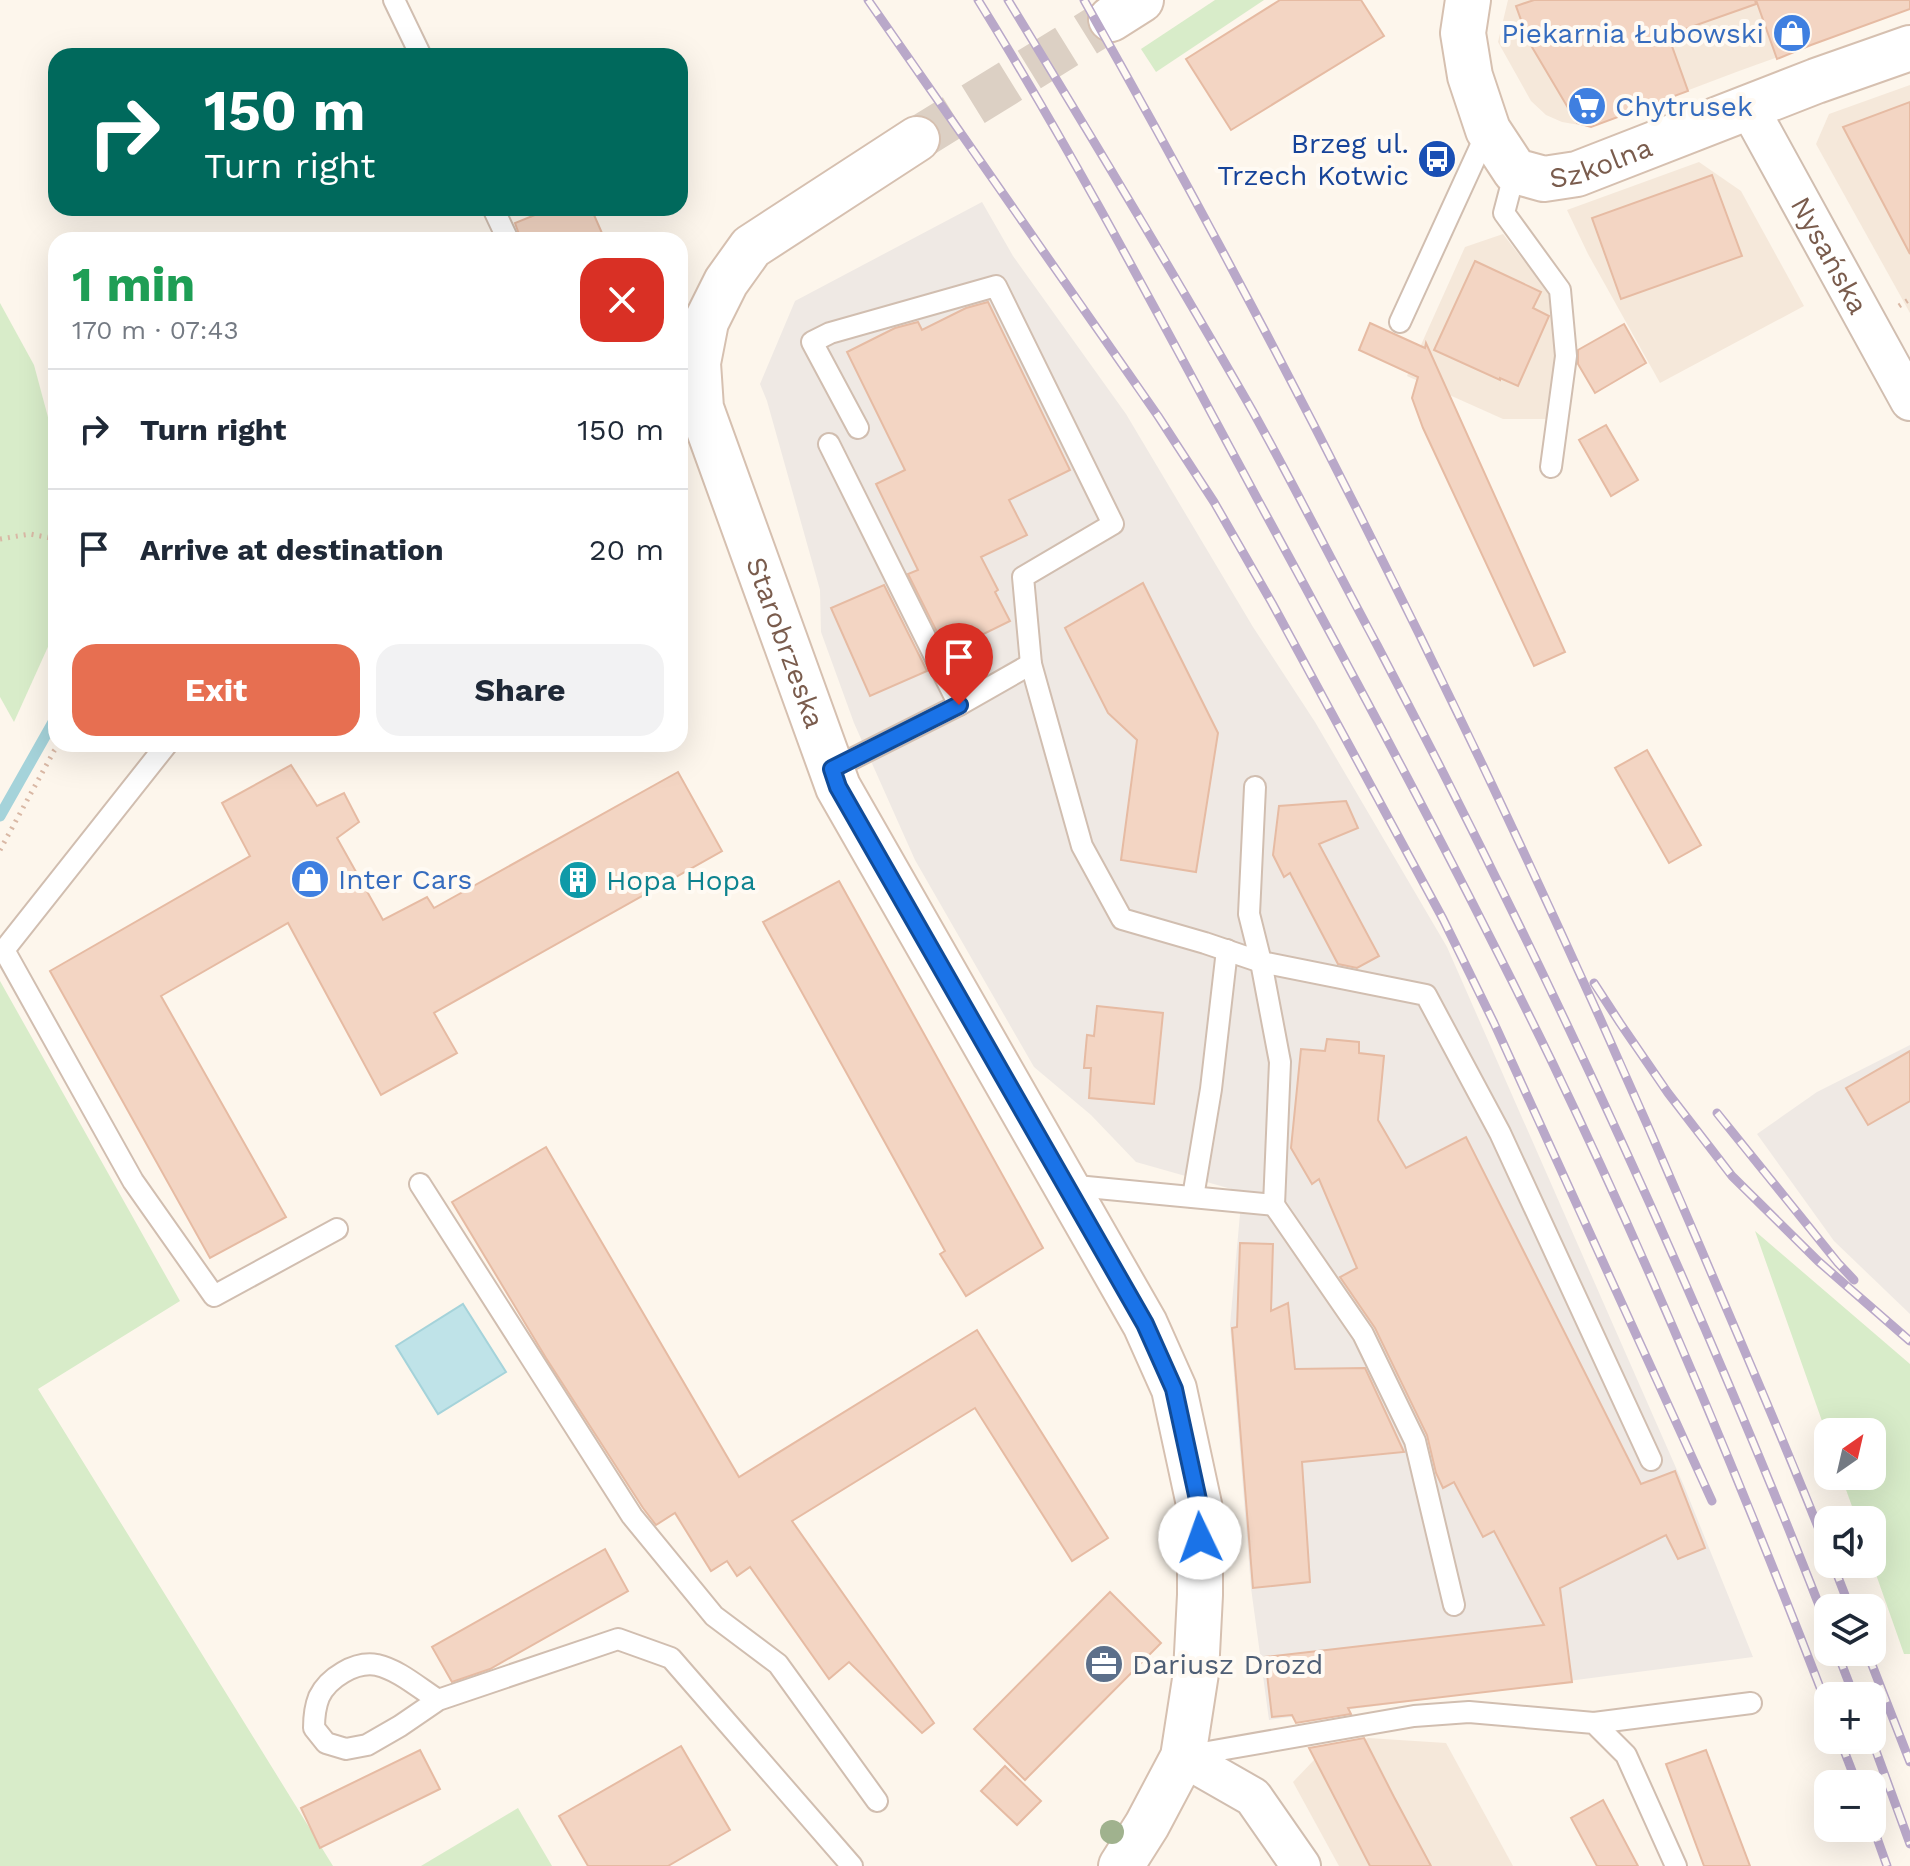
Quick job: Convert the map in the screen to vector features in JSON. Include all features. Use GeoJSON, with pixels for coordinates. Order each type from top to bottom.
{"type":"FeatureCollection","features":[{"type":"Feature","properties":{"kind":"street"},"geometry":{"type":"LineString","coordinates":[[1468,0],[1463,33],[1470,76],[1488,130],[1515,171]]}},
{"type":"Feature","properties":{"kind":"street","name":"Szkolna"},"geometry":{"type":"LineString","coordinates":[[1515,171],[1544,179],[1577,174],[1816,81],[1910,48]]}},
{"type":"Feature","properties":{"kind":"street","name":"Nysańska"},"geometry":{"type":"LineString","coordinates":[[1749,108],[1910,401]]}},
{"type":"Feature","properties":{"kind":"street","name":"Starobrzeska"},"geometry":{"type":"LineString","coordinates":[[917,139],[751,247],[726,282],[706,322],[698,363],[701,408],[838,787],[1145,1324],[1174,1389],[1200,1509],[1196,1673],[1183,1757],[1121,1866]]}},
{"type":"Feature","properties":{"kind":"street"},"geometry":{"type":"LineString","coordinates":[[1183,1757],[1253,1797],[1301,1866]]}},
{"type":"Feature","properties":{"kind":"lane"},"geometry":{"type":"LineString","coordinates":[[394,0],[417,48]]}},
{"type":"Feature","properties":{"kind":"lane"},"geometry":{"type":"LineString","coordinates":[[1400,322],[1488,130]]}},
{"type":"Feature","properties":{"kind":"lane"},"geometry":{"type":"LineString","coordinates":[[1515,171],[1504,213],[1560,290],[1566,356],[1551,467]]}},
{"type":"Feature","properties":{"kind":"lane"},"geometry":{"type":"LineString","coordinates":[[858,428],[812,342],[830,333],[996,286],[1113,524],[1023,577],[1031,664],[1082,846],[1122,919],[1261,962],[1426,995],[1500,1133],[1651,1460]]}},
{"type":"Feature","properties":{"kind":"lane"},"geometry":{"type":"LineString","coordinates":[[829,444],[959,705]]}},
{"type":"Feature","properties":{"kind":"lane"},"geometry":{"type":"LineString","coordinates":[[832,769],[959,705],[1031,664]]}},
{"type":"Feature","properties":{"kind":"lane"},"geometry":{"type":"LineString","coordinates":[[161,752],[4,950],[133,1181],[214,1296],[337,1229]]}},
{"type":"Feature","properties":{"kind":"lane"},"geometry":{"type":"LineString","coordinates":[[1255,787],[1249,914],[1280,1062],[1274,1205],[1363,1334],[1415,1441],[1454,1605]]}},
{"type":"Feature","properties":{"kind":"lane"},"geometry":{"type":"LineString","coordinates":[[1193,1197],[1211,1089],[1227,950]]}},
{"type":"Feature","properties":{"kind":"lane"},"geometry":{"type":"LineString","coordinates":[[420,1184],[632,1516],[714,1616],[778,1664],[877,1801]]}},
{"type":"Feature","properties":{"kind":"lane"},"geometry":{"type":"LineString","coordinates":[[1066,1185],[1274,1205]]}},
{"type":"Feature","properties":{"kind":"lane"},"geometry":{"type":"LineString","coordinates":[[438,1700],[400,1675],[375,1664],[354,1668],[335,1677],[320,1695],[314,1728],[326,1743],[346,1749],[367,1745],[438,1700],[618,1639],[671,1658],[852,1866]]}},
{"type":"Feature","properties":{"kind":"lane"},"geometry":{"type":"LineString","coordinates":[[1183,1757],[1414,1716],[1469,1712],[1594,1723],[1751,1703]]}},
{"type":"Feature","properties":{"kind":"lane"},"geometry":{"type":"LineString","coordinates":[[1594,1723],[1626,1755],[1676,1866]]}},
{"type":"Feature","properties":{"kind":"path"},"geometry":{"type":"LineString","coordinates":[[1898,306],[1910,299]]}},
{"type":"Feature","properties":{"kind":"path"},"geometry":{"type":"LineString","coordinates":[[0,539],[30,534],[48,537]]}},
{"type":"Feature","properties":{"kind":"path"},"geometry":{"type":"LineString","coordinates":[[0,850],[53,752]]}},
{"type":"Feature","properties":{"kind":"shaded area"},"geometry":{"type":"Polygon","coordinates":[[[1508,0],[1910,0],[1910,9],[1591,127],[1562,122],[1546,115],[1531,101],[1498,42],[1508,0]]]}},
{"type":"Feature","properties":{"kind":"shaded area"},"geometry":{"type":"Polygon","coordinates":[[[1910,85],[1910,313],[1816,144],[1829,114],[1910,85]]]}},
{"type":"Feature","properties":{"kind":"shaded area"},"geometry":{"type":"Polygon","coordinates":[[[1699,162],[1741,191],[1804,306],[1660,383],[1567,210],[1699,162]]]}},
{"type":"Feature","properties":{"kind":"shaded area"},"geometry":{"type":"Polygon","coordinates":[[[982,202],[1013,256],[1126,414],[1253,627],[1315,722],[1447,947],[1684,1486],[1753,1657],[1269,1720],[1251,1588],[1230,1325],[1242,1192],[1136,1162],[1091,1115],[1034,1067],[915,860],[854,723],[821,632],[820,590],[760,384],[795,301],[982,202]]]}},
{"type":"Feature","properties":{"kind":"shaded area"},"geometry":{"type":"Polygon","coordinates":[[[1503,234],[1554,300],[1554,419],[1503,419],[1407,376],[1465,247],[1503,234]]]}},
{"type":"Feature","properties":{"kind":"shaded area"},"geometry":{"type":"Polygon","coordinates":[[[1910,1045],[1910,1314],[1834,1241],[1757,1134],[1817,1092],[1910,1045]]]}},
{"type":"Feature","properties":{"kind":"shaded area"},"geometry":{"type":"Polygon","coordinates":[[[1368,1738],[1446,1743],[1513,1866],[1339,1866],[1293,1782],[1315,1759],[1368,1738]]]}},
{"type":"Feature","properties":{"kind":"green space"},"geometry":{"type":"Polygon","coordinates":[[[1215,0],[1264,0],[1156,72],[1141,49],[1215,0]]]}},
{"type":"Feature","properties":{"kind":"green space"},"geometry":{"type":"Polygon","coordinates":[[[0,303],[34,365],[48,417],[48,647],[14,722],[0,697],[0,303]]]}},
{"type":"Feature","properties":{"kind":"green space"},"geometry":{"type":"Polygon","coordinates":[[[0,981],[180,1301],[38,1389],[333,1866],[0,1866],[0,981]]]}},
{"type":"Feature","properties":{"kind":"green space"},"geometry":{"type":"Polygon","coordinates":[[[1755,1231],[1910,1364],[1910,1654],[1904,1654],[1886,1603],[1886,1594],[1883,1594],[1877,1578],[1886,1578],[1886,1506],[1852,1506],[1846,1490],[1886,1490],[1886,1418],[1821,1418],[1755,1231]]]}},
{"type":"Feature","properties":{"kind":"green space"},"geometry":{"type":"Polygon","coordinates":[[[518,1808],[552,1866],[421,1866],[518,1808]]]}},
{"type":"Feature","properties":{"kind":"water"},"geometry":{"type":"Polygon","coordinates":[[[463,1304],[506,1372],[438,1414],[396,1346],[463,1304]]]}},
{"type":"Feature","properties":{"kind":"building"},"geometry":{"type":"Polygon","coordinates":[[[1280,0],[1361,0],[1384,36],[1231,130],[1186,59],[1280,0]]]}},
{"type":"Feature","properties":{"kind":"building"},"geometry":{"type":"Polygon","coordinates":[[[1534,0],[1755,0],[1756,4],[1668,35],[1688,91],[1591,127],[1577,123],[1529,42],[1516,6],[1534,0]]]}},
{"type":"Feature","properties":{"kind":"building"},"geometry":{"type":"Polygon","coordinates":[[[1756,0],[1910,0],[1910,9],[1777,59],[1756,0]]]}},
{"type":"Feature","properties":{"kind":"building"},"geometry":{"type":"Polygon","coordinates":[[[1910,102],[1910,254],[1843,127],[1910,102]]]}},
{"type":"Feature","properties":{"kind":"building"},"geometry":{"type":"Polygon","coordinates":[[[1712,175],[1742,256],[1621,299],[1592,218],[1712,175]]]}},
{"type":"Feature","properties":{"kind":"building"},"geometry":{"type":"Polygon","coordinates":[[[532,216],[594,216],[602,232],[518,232],[515,223],[532,216]]]}},
{"type":"Feature","properties":{"kind":"building"},"geometry":{"type":"Polygon","coordinates":[[[1475,261],[1541,292],[1533,308],[1549,316],[1518,386],[1434,350],[1475,261]]]}},
{"type":"Feature","properties":{"kind":"building"},"geometry":{"type":"Polygon","coordinates":[[[988,302],[1070,470],[1009,500],[1027,535],[981,557],[1010,621],[947,652],[908,574],[918,570],[876,484],[905,470],[847,352],[895,328],[918,322],[922,330],[966,308],[988,302]]]}},
{"type":"Feature","properties":{"kind":"building"},"geometry":{"type":"Polygon","coordinates":[[[1370,323],[1425,348],[1426,343],[1565,652],[1534,666],[1423,428],[1412,398],[1418,377],[1359,350],[1370,323]]]}},
{"type":"Feature","properties":{"kind":"building"},"geometry":{"type":"Polygon","coordinates":[[[1624,324],[1646,363],[1595,393],[1578,364],[1578,350],[1624,324]]]}},
{"type":"Feature","properties":{"kind":"building"},"geometry":{"type":"Polygon","coordinates":[[[1606,425],[1638,480],[1611,496],[1579,440],[1606,425]]]}},
{"type":"Feature","properties":{"kind":"building"},"geometry":{"type":"Polygon","coordinates":[[[1143,583],[1218,733],[1196,872],[1121,860],[1137,740],[1108,713],[1065,628],[1143,583]]]}},
{"type":"Feature","properties":{"kind":"building"},"geometry":{"type":"Polygon","coordinates":[[[884,585],[927,671],[870,696],[831,608],[884,585]]]}},
{"type":"Feature","properties":{"kind":"building"},"geometry":{"type":"Polygon","coordinates":[[[1647,750],[1701,845],[1669,863],[1615,768],[1647,750]]]}},
{"type":"Feature","properties":{"kind":"building"},"geometry":{"type":"Polygon","coordinates":[[[291,765],[317,806],[344,793],[359,822],[337,838],[383,920],[427,897],[434,908],[678,772],[722,851],[434,1013],[457,1053],[381,1095],[288,923],[161,996],[286,1217],[210,1258],[50,971],[250,856],[222,803],[291,765]]]}},
{"type":"Feature","properties":{"kind":"building"},"geometry":{"type":"Polygon","coordinates":[[[1346,801],[1358,828],[1319,844],[1379,956],[1357,968],[1338,964],[1290,873],[1284,877],[1273,855],[1279,806],[1346,801]]]}},
{"type":"Feature","properties":{"kind":"building"},"geometry":{"type":"Polygon","coordinates":[[[839,881],[1043,1248],[966,1296],[940,1254],[945,1251],[763,922],[839,881]]]}},
{"type":"Feature","properties":{"kind":"building"},"geometry":{"type":"Polygon","coordinates":[[[1097,1006],[1163,1013],[1154,1104],[1089,1098],[1091,1068],[1084,1068],[1087,1035],[1094,1036],[1097,1006]]]}},
{"type":"Feature","properties":{"kind":"building"},"geometry":{"type":"Polygon","coordinates":[[[1327,1039],[1359,1042],[1359,1053],[1384,1056],[1378,1120],[1406,1168],[1466,1137],[1641,1484],[1675,1471],[1705,1548],[1678,1559],[1666,1535],[1560,1588],[1572,1682],[1348,1708],[1351,1714],[1296,1723],[1292,1715],[1272,1717],[1265,1657],[1544,1625],[1494,1531],[1483,1537],[1454,1482],[1443,1488],[1427,1435],[1375,1328],[1340,1277],[1357,1268],[1319,1179],[1312,1184],[1291,1148],[1301,1049],[1325,1051],[1327,1039]]]}},
{"type":"Feature","properties":{"kind":"building"},"geometry":{"type":"Polygon","coordinates":[[[1910,1051],[1910,1101],[1868,1125],[1846,1088],[1910,1051]]]}},
{"type":"Feature","properties":{"kind":"building"},"geometry":{"type":"Polygon","coordinates":[[[546,1147],[739,1477],[977,1330],[1108,1538],[1072,1561],[975,1408],[792,1521],[934,1723],[922,1733],[849,1662],[829,1679],[750,1567],[737,1576],[727,1561],[711,1571],[675,1513],[656,1525],[546,1358],[452,1202],[546,1147]]]}},
{"type":"Feature","properties":{"kind":"building"},"geometry":{"type":"Polygon","coordinates":[[[1240,1243],[1273,1244],[1271,1311],[1288,1303],[1295,1369],[1365,1368],[1404,1452],[1302,1462],[1310,1582],[1253,1588],[1232,1328],[1237,1327],[1240,1243]]]}},
{"type":"Feature","properties":{"kind":"building"},"geometry":{"type":"Polygon","coordinates":[[[605,1549],[628,1591],[490,1669],[452,1682],[432,1647],[605,1549]]]}},
{"type":"Feature","properties":{"kind":"building"},"geometry":{"type":"Polygon","coordinates":[[[1110,1592],[1161,1643],[1025,1780],[974,1729],[1110,1592]]]}},
{"type":"Feature","properties":{"kind":"building"},"geometry":{"type":"Polygon","coordinates":[[[1364,1738],[1431,1866],[1370,1866],[1309,1748],[1364,1738]]]}},
{"type":"Feature","properties":{"kind":"building"},"geometry":{"type":"Polygon","coordinates":[[[681,1746],[730,1830],[668,1866],[588,1866],[559,1816],[681,1746]]]}},
{"type":"Feature","properties":{"kind":"building"},"geometry":{"type":"Polygon","coordinates":[[[420,1750],[440,1789],[320,1848],[301,1808],[420,1750]]]}},
{"type":"Feature","properties":{"kind":"building"},"geometry":{"type":"Polygon","coordinates":[[[1706,1750],[1750,1866],[1704,1866],[1666,1764],[1706,1750]]]}},
{"type":"Feature","properties":{"kind":"building"},"geometry":{"type":"Polygon","coordinates":[[[1005,1766],[1041,1801],[1017,1825],[981,1791],[1005,1766]]]}},
{"type":"Feature","properties":{"kind":"building"},"geometry":{"type":"Polygon","coordinates":[[[1603,1800],[1638,1866],[1597,1866],[1571,1818],[1603,1800]]]}},
{"type":"Feature","properties":{"kind":"waterway"},"geometry":{"type":"LineString","coordinates":[[0,816],[48,731]]}},
{"type":"Feature","properties":{"kind":"tunnel"},"geometry":{"type":"LineString","coordinates":[[917,139],[1111,19]]}},
{"type":"Feature","properties":{"kind":"railway"},"geometry":{"type":"LineString","coordinates":[[868,0],[1158,416],[1214,502],[1272,603],[1443,919],[1494,1023],[1712,1501]]}},
{"type":"Feature","properties":{"kind":"railway"},"geometry":{"type":"LineString","coordinates":[[978,0],[1053,126],[1160,318],[1375,717],[1519,994],[1662,1303],[1731,1464],[1818,1682]]}},
{"type":"Feature","properties":{"kind":"railway"},"geometry":{"type":"LineString","coordinates":[[1008,0],[1252,410],[1439,765],[1559,1008],[1672,1253],[1815,1594]]}},
{"type":"Feature","properties":{"kind":"railway"},"geometry":{"type":"LineString","coordinates":[[1084,0],[1169,152],[1332,460],[1486,773],[1632,1089],[1814,1518]]}},
{"type":"Feature","properties":{"kind":"railway"},"geometry":{"type":"LineString","coordinates":[[1594,983],[1668,1093],[1732,1176],[1818,1261],[1910,1341]]}},
{"type":"Feature","properties":{"kind":"railway"},"geometry":{"type":"LineString","coordinates":[[1717,1113],[1854,1280]]}},
{"type":"Feature","properties":{"kind":"railway"},"geometry":{"type":"LineString","coordinates":[[1838,1578],[1845,1594]]}},
{"type":"Feature","properties":{"kind":"railway"},"geometry":{"type":"LineString","coordinates":[[1842,1666],[1849,1682]]}},
{"type":"Feature","properties":{"kind":"railway"},"geometry":{"type":"LineString","coordinates":[[1872,1666],[1910,1762]]}},
{"type":"Feature","properties":{"kind":"railway"},"geometry":{"type":"LineString","coordinates":[[1845,1754],[1852,1770]]}},
{"type":"Feature","properties":{"kind":"railway"},"geometry":{"type":"LineString","coordinates":[[1877,1754],[1910,1844]]}},
{"type":"Feature","properties":{"kind":"railway"},"geometry":{"type":"LineString","coordinates":[[1878,1842],[1887,1866]]}},
{"type":"Feature","properties":{"kind":"place","name":"Piekarnia Łubowski"},"geometry":{"type":"Point","coordinates":[1792,33]}},
{"type":"Feature","properties":{"kind":"place","name":"Chytrusek"},"geometry":{"type":"Point","coordinates":[1587,106]}},
{"type":"Feature","properties":{"kind":"place","name":"Brzeg ul. Trzech Kotwic"},"geometry":{"type":"Point","coordinates":[1437,159]}},
{"type":"Feature","properties":{"kind":"place","name":"Inter Cars"},"geometry":{"type":"Point","coordinates":[310,879]}},
{"type":"Feature","properties":{"kind":"place","name":"Hopa Hopa"},"geometry":{"type":"Point","coordinates":[578,880]}},
{"type":"Feature","properties":{"kind":"place","name":"Dariusz Drozd"},"geometry":{"type":"Point","coordinates":[1104,1664]}},
{"type":"Feature","properties":{"kind":"route"},"geometry":{"type":"LineString","coordinates":[[959,705],[832,769],[838,787],[1145,1324],[1174,1389],[1200,1509],[1200,1538]]}}]}
